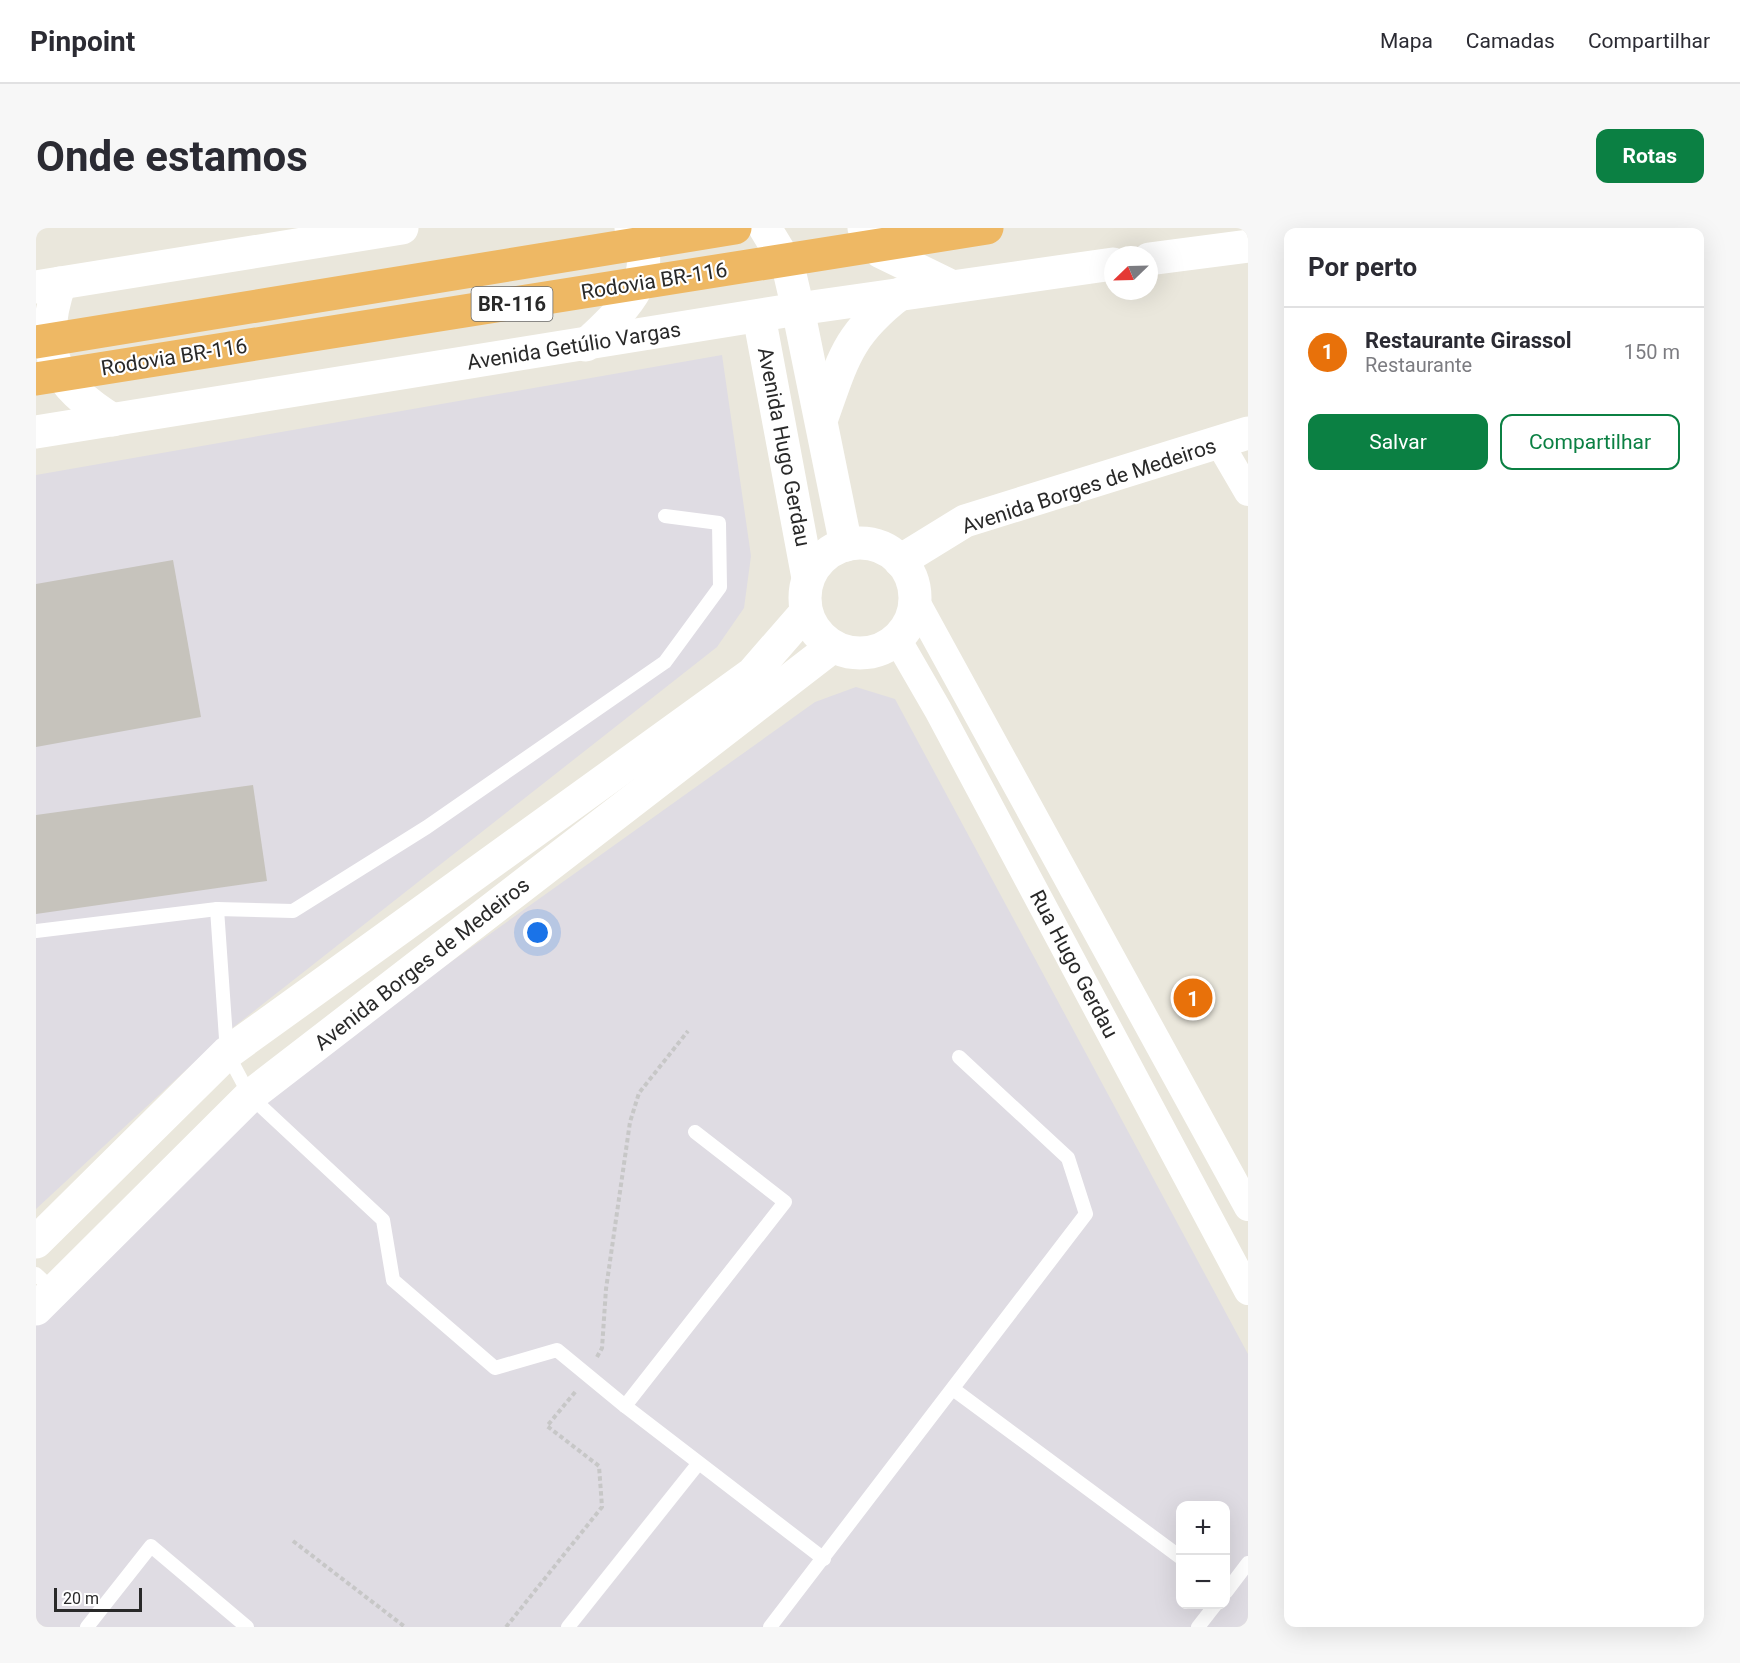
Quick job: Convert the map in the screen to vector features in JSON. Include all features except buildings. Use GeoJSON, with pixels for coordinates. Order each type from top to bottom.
{"type":"FeatureCollection","features":[{"type":"Feature","properties":{"kind":"highway","name":"Rodovia BR-116"},"geometry":{"type":"LineString","coordinates":[[36,342],[735,228]]}},
{"type":"Feature","properties":{"kind":"highway","name":"Rodovia BR-116"},"geometry":{"type":"LineString","coordinates":[[36,379],[987,228]]}},
{"type":"Feature","properties":{"kind":"street"},"geometry":{"type":"LineString","coordinates":[[114,420],[68,392],[51,375],[40,353],[37,337],[38,320],[48,285],[402,228]]}},
{"type":"Feature","properties":{"kind":"street"},"geometry":{"type":"LineString","coordinates":[[586,345],[622,310],[636,291],[642,269],[642,251],[631,228]]}},
{"type":"Feature","properties":{"kind":"street","name":"Avenida Hugo Gerdau"},"geometry":{"type":"LineString","coordinates":[[765,228],[788,266],[846,545]]}},
{"type":"Feature","properties":{"kind":"street"},"geometry":{"type":"LineString","coordinates":[[864,228],[881,252],[951,286]]}},
{"type":"Feature","properties":{"kind":"street"},"geometry":{"type":"LineString","coordinates":[[1158,258],[1248,246]]}},
{"type":"Feature","properties":{"kind":"street","name":"Avenida Getúlio Vargas"},"geometry":{"type":"LineString","coordinates":[[36,432],[798,309],[1104,265]]}},
{"type":"Feature","properties":{"kind":"street"},"geometry":{"type":"LineString","coordinates":[[784,453],[824,433],[851,342],[874,314],[900,294]]}},
{"type":"Feature","properties":{"kind":"street","name":"Avenida Hugo Gerdau"},"geometry":{"type":"LineString","coordinates":[[759,316],[808,578]]}},
{"type":"Feature","properties":{"kind":"street"},"geometry":{"type":"LineString","coordinates":[[1234,438],[1248,492]]}},
{"type":"Feature","properties":{"kind":"street","name":"Avenida Borges de Medeiros"},"geometry":{"type":"LineString","coordinates":[[900,561],[965,521],[1234,438]]}},
{"type":"Feature","properties":{"kind":"street"},"geometry":{"type":"LineString","coordinates":[[846,545],[875,545],[900,561],[909,573],[915,600],[907,628],[897,639],[883,649],[866,654],[849,653],[832,646],[816,632],[806,612],[804,595],[808,578],[817,563],[830,551],[846,545]]}},
{"type":"Feature","properties":{"kind":"street","name":"Rua Hugo Gerdau"},"geometry":{"type":"LineString","coordinates":[[915,600],[1248,1207]]}},
{"type":"Feature","properties":{"kind":"street","name":"Avenida Borges de Medeiros"},"geometry":{"type":"LineString","coordinates":[[36,1242],[227,1053],[752,674],[806,612]]}},
{"type":"Feature","properties":{"kind":"street","name":"Rua Hugo Gerdau"},"geometry":{"type":"LineString","coordinates":[[897,639],[1248,1291]]}},
{"type":"Feature","properties":{"kind":"street","name":"Avenida Borges de Medeiros"},"geometry":{"type":"LineString","coordinates":[[42,1291],[250,1096],[832,646]]}},
{"type":"Feature","properties":{"kind":"street"},"geometry":{"type":"LineString","coordinates":[[984,797],[1014,780]]}},
{"type":"Feature","properties":{"kind":"street"},"geometry":{"type":"LineString","coordinates":[[1118,1046],[1149,1026]]}},
{"type":"Feature","properties":{"kind":"lane"},"geometry":{"type":"LineString","coordinates":[[36,931],[217,909],[293,911],[427,827],[665,662],[720,587],[720,523],[665,516]]}},
{"type":"Feature","properties":{"kind":"lane"},"geometry":{"type":"LineString","coordinates":[[217,909],[227,1053],[250,1096],[383,1220],[393,1281],[495,1368],[557,1350],[698,1464],[824,1559]]}},
{"type":"Feature","properties":{"kind":"lane"},"geometry":{"type":"LineString","coordinates":[[770,1627],[1086,1214],[1068,1158],[959,1057]]}},
{"type":"Feature","properties":{"kind":"lane"},"geometry":{"type":"LineString","coordinates":[[625,1406],[786,1202],[695,1132]]}},
{"type":"Feature","properties":{"kind":"lane"},"geometry":{"type":"LineString","coordinates":[[953,1389],[1177,1555]]}},
{"type":"Feature","properties":{"kind":"lane"},"geometry":{"type":"LineString","coordinates":[[568,1627],[698,1464]]}},
{"type":"Feature","properties":{"kind":"lane"},"geometry":{"type":"LineString","coordinates":[[87,1627],[151,1546],[247,1627]]}},
{"type":"Feature","properties":{"kind":"lane"},"geometry":{"type":"LineString","coordinates":[[1230,1586],[1248,1563]]}},
{"type":"Feature","properties":{"kind":"lane"},"geometry":{"type":"LineString","coordinates":[[1198,1627],[1213,1609]]}},
{"type":"Feature","properties":{"kind":"path"},"geometry":{"type":"LineString","coordinates":[[589,1376],[602,1348],[606,1289],[630,1122],[639,1094],[688,1031]]}},
{"type":"Feature","properties":{"kind":"path"},"geometry":{"type":"LineString","coordinates":[[506,1627],[602,1507],[599,1466],[547,1426],[566,1403]]}},
{"type":"Feature","properties":{"kind":"path"},"geometry":{"type":"LineString","coordinates":[[292,1541],[405,1627]]}},
{"type":"Feature","properties":{"kind":"shaded area"},"geometry":{"type":"Polygon","coordinates":[[[722,355],[751,556],[744,608],[717,647],[226,1033],[36,1209],[36,475],[722,355]]]}},
{"type":"Feature","properties":{"kind":"shaded area"},"geometry":{"type":"Polygon","coordinates":[[[856,687],[895,699],[1248,1354],[1248,1627],[36,1627],[36,1325],[291,1076],[815,702],[856,687]]]}},
{"type":"Feature","properties":{"kind":"place","name":"Restaurante Girassol"},"geometry":{"type":"Point","coordinates":[1193,998]}}]}
